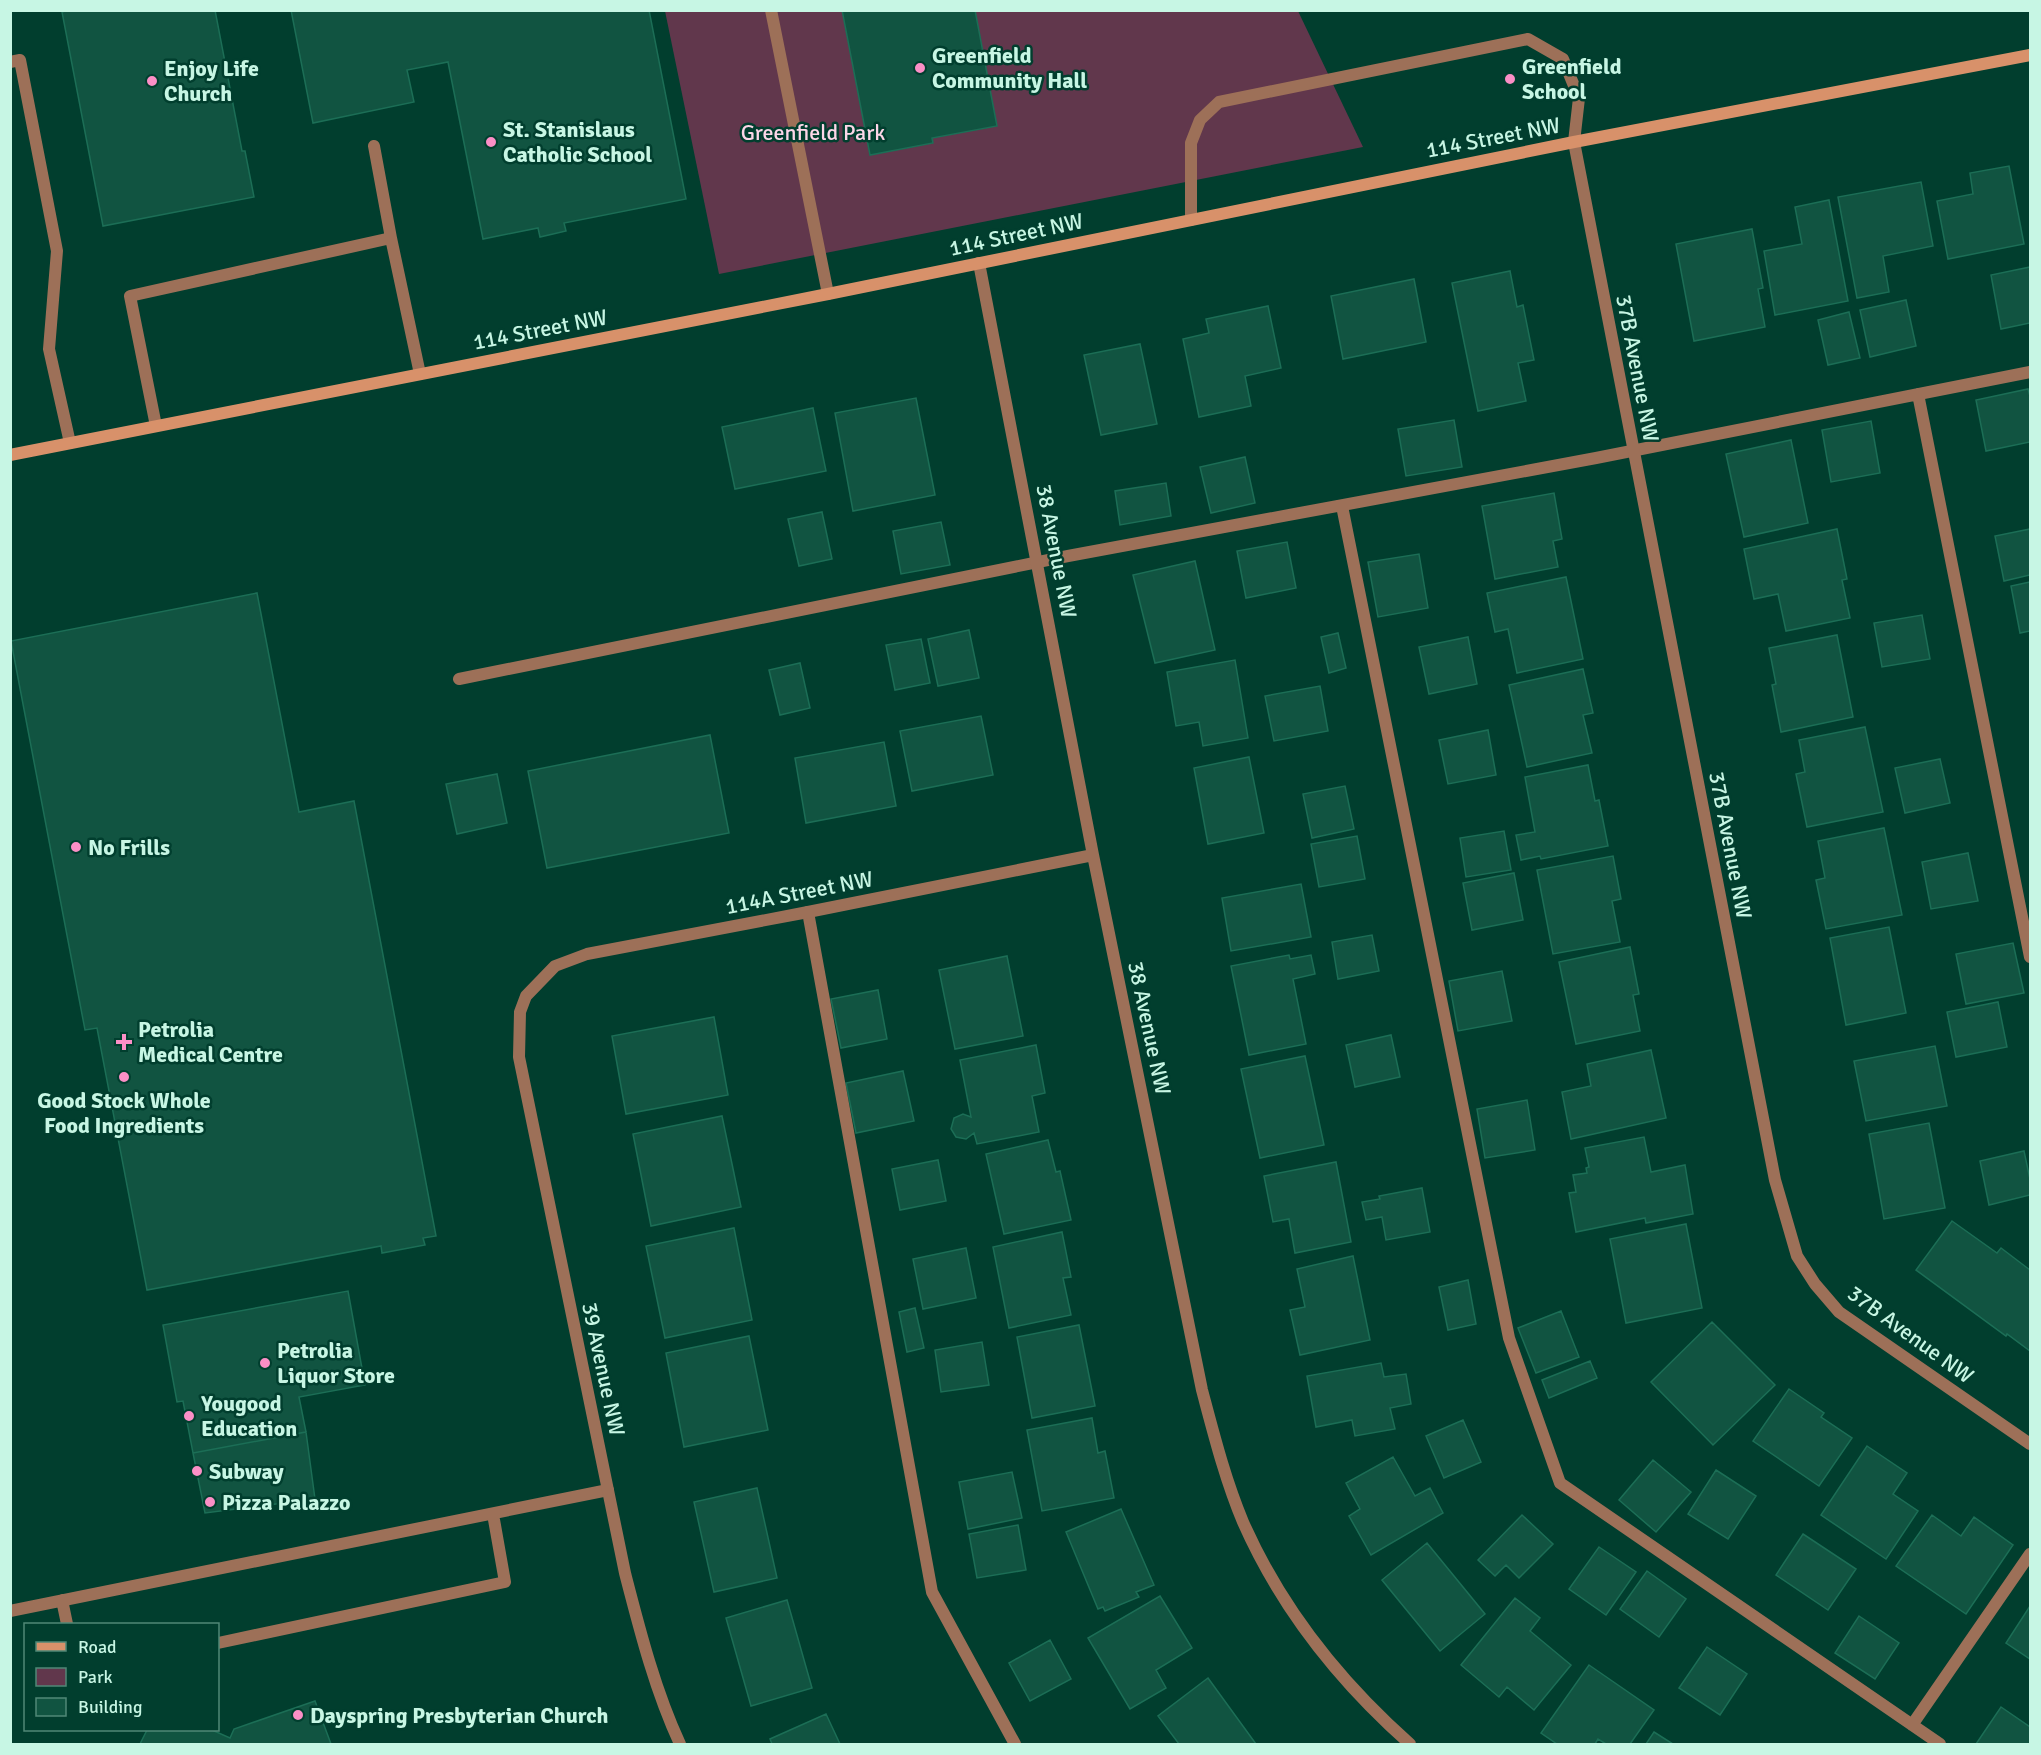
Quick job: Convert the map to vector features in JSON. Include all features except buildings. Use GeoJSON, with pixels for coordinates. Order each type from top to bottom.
{"type":"FeatureCollection","features":[{"type":"Feature","properties":{"kind":"street"},"geometry":{"type":"LineString","coordinates":[[771,10],[828,294]]}},
{"type":"Feature","properties":{"kind":"street","name":"37B Avenue NW"},"geometry":{"type":"LineString","coordinates":[[1191,220],[1191,143],[1200,120],[1219,102],[1528,39],[1563,59],[1580,98],[1574,142],[1775,1180],[1797,1256],[1815,1284],[1839,1312],[2031,1444]]}},
{"type":"Feature","properties":{"kind":"street","name":"114 Street NW"},"geometry":{"type":"LineString","coordinates":[[10,454],[828,294],[1574,142],[2031,55]]}},
{"type":"Feature","properties":{"kind":"street"},"geometry":{"type":"LineString","coordinates":[[10,62],[20,60],[57,250],[49,350],[70,442]]}},
{"type":"Feature","properties":{"kind":"street"},"geometry":{"type":"LineString","coordinates":[[374,146],[420,374]]}},
{"type":"Feature","properties":{"kind":"street"},"geometry":{"type":"LineString","coordinates":[[156,426],[130,296],[391,238]]}},
{"type":"Feature","properties":{"kind":"street","name":"38 Avenue NW"},"geometry":{"type":"LineString","coordinates":[[979,263],[1093,855],[1202,1390],[1219,1454],[1244,1522],[1280,1592],[1327,1660],[1377,1716],[1410,1744]]}},
{"type":"Feature","properties":{"kind":"street"},"geometry":{"type":"LineString","coordinates":[[459,679],[1038,562],[1342,506],[2031,372]]}},
{"type":"Feature","properties":{"kind":"street"},"geometry":{"type":"LineString","coordinates":[[1918,394],[2031,957]]}},
{"type":"Feature","properties":{"kind":"street"},"geometry":{"type":"LineString","coordinates":[[1342,506],[1509,1338],[1560,1483],[1940,1744]]}},
{"type":"Feature","properties":{"kind":"street","name":"114A Street NW"},"geometry":{"type":"LineString","coordinates":[[526,996],[555,966],[587,954],[1093,855]]}},
{"type":"Feature","properties":{"kind":"street"},"geometry":{"type":"LineString","coordinates":[[808,912],[932,1592],[1015,1744]]}},
{"type":"Feature","properties":{"kind":"street","name":"39 Avenue NW"},"geometry":{"type":"LineString","coordinates":[[526,996],[520,1012],[519,1057],[608,1491],[625,1573],[644,1647],[669,1721],[680,1744]]}},
{"type":"Feature","properties":{"kind":"street"},"geometry":{"type":"LineString","coordinates":[[10,1611],[608,1491]]}},
{"type":"Feature","properties":{"kind":"street"},"geometry":{"type":"LineString","coordinates":[[219,1643],[505,1582],[493,1514]]}},
{"type":"Feature","properties":{"kind":"street"},"geometry":{"type":"LineString","coordinates":[[1912,1725],[2031,1554]]}},
{"type":"Feature","properties":{"kind":"street"},"geometry":{"type":"LineString","coordinates":[[62,1600],[67,1623]]}},
{"type":"Feature","properties":{"kind":"green space","name":"Greenfield Park"},"geometry":{"type":"Polygon","coordinates":[[[665,11],[1298,11],[1363,147],[719,274],[665,11]]]}},
{"type":"Feature","properties":{"kind":"place","name":"Greenfield Community Hall"},"geometry":{"type":"Point","coordinates":[920,68]}},
{"type":"Feature","properties":{"kind":"place","name":"Greenfield School"},"geometry":{"type":"Point","coordinates":[1510,79]}},
{"type":"Feature","properties":{"kind":"place","name":"Enjoy Life Church"},"geometry":{"type":"Point","coordinates":[152,81]}},
{"type":"Feature","properties":{"kind":"place","name":"St. Stanislaus Catholic School"},"geometry":{"type":"Point","coordinates":[491,142]}},
{"type":"Feature","properties":{"kind":"place","name":"No Frills"},"geometry":{"type":"Point","coordinates":[76,847]}},
{"type":"Feature","properties":{"kind":"place","name":"Petrolia Medical Centre"},"geometry":{"type":"Point","coordinates":[124,1042]}},
{"type":"Feature","properties":{"kind":"place","name":"Good Stock Whole Food Ingredients"},"geometry":{"type":"Point","coordinates":[124,1077]}},
{"type":"Feature","properties":{"kind":"place","name":"Petrolia Liquor Store"},"geometry":{"type":"Point","coordinates":[265,1363]}},
{"type":"Feature","properties":{"kind":"place","name":"Yougood Education"},"geometry":{"type":"Point","coordinates":[189,1416]}},
{"type":"Feature","properties":{"kind":"place","name":"Subway"},"geometry":{"type":"Point","coordinates":[197,1471]}},
{"type":"Feature","properties":{"kind":"place","name":"Pizza Palazzo"},"geometry":{"type":"Point","coordinates":[210,1502]}},
{"type":"Feature","properties":{"kind":"place","name":"Dayspring Presbyterian Church"},"geometry":{"type":"Point","coordinates":[298,1715]}}]}
